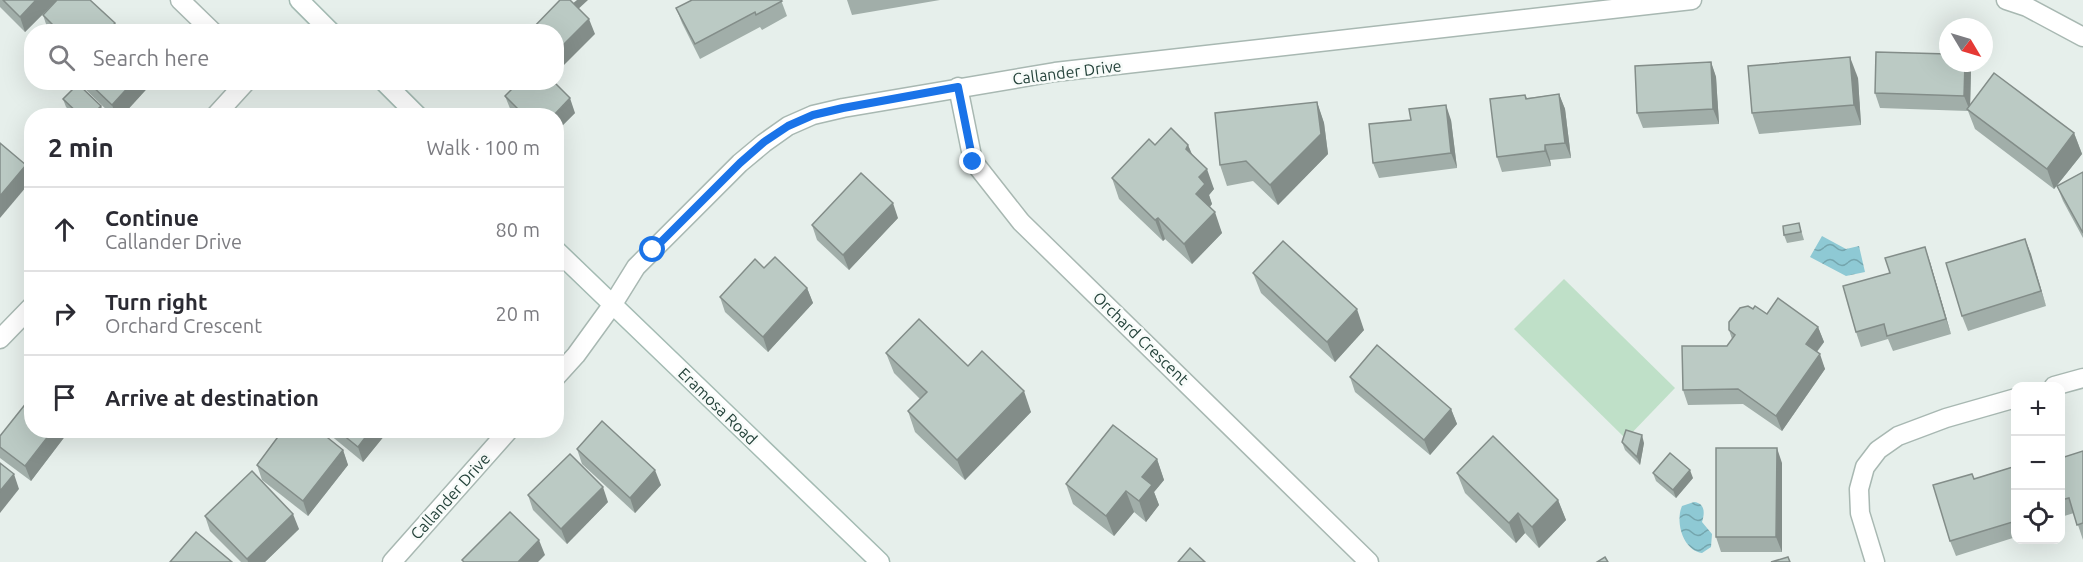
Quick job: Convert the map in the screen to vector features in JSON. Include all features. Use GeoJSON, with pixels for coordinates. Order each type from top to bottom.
{"type":"FeatureCollection","features":[{"type":"Feature","properties":{"kind":"street"},"geometry":{"type":"LineString","coordinates":[[180,0],[205,24]]}},
{"type":"Feature","properties":{"kind":"street"},"geometry":{"type":"LineString","coordinates":[[299,0],[323,24]]}},
{"type":"Feature","properties":{"kind":"street","name":"Callander Drive"},"geometry":{"type":"LineString","coordinates":[[564,368],[613,304],[636,267],[764,142],[788,126],[813,115],[958,87],[1055,72],[1692,0]]}},
{"type":"Feature","properties":{"kind":"street"},"geometry":{"type":"LineString","coordinates":[[2006,0],[2027,6],[2083,37]]}},
{"type":"Feature","properties":{"kind":"street","name":"Orchard Crescent"},"geometry":{"type":"LineString","coordinates":[[958,87],[973,162],[1021,222],[1369,562]]}},
{"type":"Feature","properties":{"kind":"street"},"geometry":{"type":"LineString","coordinates":[[222,108],[238,90]]}},
{"type":"Feature","properties":{"kind":"street"},"geometry":{"type":"LineString","coordinates":[[392,90],[410,108]]}},
{"type":"Feature","properties":{"kind":"street","name":"Eramosa Road"},"geometry":{"type":"LineString","coordinates":[[564,258],[880,562]]}},
{"type":"Feature","properties":{"kind":"street"},"geometry":{"type":"LineString","coordinates":[[0,339],[24,314]]}},
{"type":"Feature","properties":{"kind":"street"},"geometry":{"type":"LineString","coordinates":[[2065,384],[2083,378]]}},
{"type":"Feature","properties":{"kind":"street"},"geometry":{"type":"LineString","coordinates":[[1875,562],[1860,513],[1858,489],[1865,467],[1878,450],[1898,436],[1946,418],[2011,399]]}},
{"type":"Feature","properties":{"kind":"street","name":"Callander Drive"},"geometry":{"type":"LineString","coordinates":[[392,562],[502,438]]}},
{"type":"Feature","properties":{"kind":"green space"},"geometry":{"type":"Polygon","coordinates":[[[1564,279],[1675,388],[1626,439],[1514,329],[1564,279]]]}},
{"type":"Feature","properties":{"kind":"water"},"geometry":{"type":"Polygon","coordinates":[[[1822,236],[1846,249],[1859,246],[1865,272],[1846,276],[1810,257],[1822,236]]]}},
{"type":"Feature","properties":{"kind":"water"},"geometry":{"type":"Polygon","coordinates":[[[1694,502],[1702,506],[1704,512],[1702,522],[1712,534],[1711,547],[1702,553],[1690,547],[1680,527],[1682,506],[1694,502]]]}},
{"type":"Feature","properties":{"kind":"building"},"geometry":{"type":"Polygon","coordinates":[[[3,0],[36,0],[20,17],[3,0]]]}},
{"type":"Feature","properties":{"kind":"building"},"geometry":{"type":"Polygon","coordinates":[[[57,0],[90,0],[115,23],[52,24],[43,15],[57,0]]]}},
{"type":"Feature","properties":{"kind":"building"},"geometry":{"type":"Polygon","coordinates":[[[560,0],[570,0],[589,19],[564,44],[564,24],[537,24],[560,0]]]}},
{"type":"Feature","properties":{"kind":"building"},"geometry":{"type":"Polygon","coordinates":[[[692,0],[782,1],[756,15],[755,12],[695,44],[676,8],[692,0]]]}},
{"type":"Feature","properties":{"kind":"building"},"geometry":{"type":"Polygon","coordinates":[[[1876,52],[1939,54],[1939,72],[1965,72],[1964,96],[1875,93],[1876,52]]]}},
{"type":"Feature","properties":{"kind":"building"},"geometry":{"type":"Polygon","coordinates":[[[1850,57],[1854,105],[1752,113],[1748,66],[1850,57]]]}},
{"type":"Feature","properties":{"kind":"building"},"geometry":{"type":"Polygon","coordinates":[[[1711,62],[1713,109],[1637,113],[1635,66],[1711,62]]]}},
{"type":"Feature","properties":{"kind":"building"},"geometry":{"type":"Polygon","coordinates":[[[1994,73],[2074,133],[2047,169],[1967,109],[1994,73]]]}},
{"type":"Feature","properties":{"kind":"building"},"geometry":{"type":"Polygon","coordinates":[[[72,90],[84,90],[101,106],[99,108],[73,108],[63,99],[72,90]]]}},
{"type":"Feature","properties":{"kind":"building"},"geometry":{"type":"Polygon","coordinates":[[[96,90],[126,90],[112,105],[96,90]]]}},
{"type":"Feature","properties":{"kind":"building"},"geometry":{"type":"Polygon","coordinates":[[[511,90],[562,90],[570,98],[561,108],[517,108],[505,96],[511,90]]]}},
{"type":"Feature","properties":{"kind":"building"},"geometry":{"type":"Polygon","coordinates":[[[1559,94],[1565,143],[1545,145],[1545,151],[1497,157],[1490,99],[1525,95],[1526,99],[1559,94]]]}},
{"type":"Feature","properties":{"kind":"building"},"geometry":{"type":"Polygon","coordinates":[[[1317,102],[1321,134],[1270,185],[1246,161],[1220,165],[1215,113],[1317,102]]]}},
{"type":"Feature","properties":{"kind":"building"},"geometry":{"type":"Polygon","coordinates":[[[1446,105],[1451,153],[1373,163],[1369,124],[1411,120],[1409,109],[1446,105]]]}},
{"type":"Feature","properties":{"kind":"building"},"geometry":{"type":"Polygon","coordinates":[[[1171,128],[1188,145],[1186,149],[1207,169],[1199,177],[1205,184],[1196,194],[1215,212],[1184,244],[1158,218],[1155,220],[1112,178],[1149,139],[1155,145],[1171,128]]]}},
{"type":"Feature","properties":{"kind":"building"},"geometry":{"type":"Polygon","coordinates":[[[0,143],[24,163],[24,167],[0,196],[0,143]]]}},
{"type":"Feature","properties":{"kind":"building"},"geometry":{"type":"Polygon","coordinates":[[[2083,172],[2083,233],[2057,186],[2083,172]]]}},
{"type":"Feature","properties":{"kind":"building"},"geometry":{"type":"Polygon","coordinates":[[[861,173],[893,203],[843,255],[812,225],[861,173]]]}},
{"type":"Feature","properties":{"kind":"building"},"geometry":{"type":"Polygon","coordinates":[[[1799,223],[1801,232],[1784,235],[1783,226],[1799,223]]]}},
{"type":"Feature","properties":{"kind":"building"},"geometry":{"type":"Polygon","coordinates":[[[2025,239],[2041,291],[1962,316],[1946,263],[2025,239]]]}},
{"type":"Feature","properties":{"kind":"building"},"geometry":{"type":"Polygon","coordinates":[[[1283,241],[1357,309],[1327,342],[1253,273],[1283,241]]]}},
{"type":"Feature","properties":{"kind":"building"},"geometry":{"type":"Polygon","coordinates":[[[1925,247],[1946,319],[1887,336],[1884,324],[1856,332],[1843,286],[1890,273],[1885,258],[1925,247]]]}},
{"type":"Feature","properties":{"kind":"building"},"geometry":{"type":"Polygon","coordinates":[[[775,257],[807,288],[763,337],[720,297],[755,259],[764,268],[775,257]]]}},
{"type":"Feature","properties":{"kind":"building"},"geometry":{"type":"Polygon","coordinates":[[[1778,298],[1818,327],[1806,344],[1820,354],[1776,416],[1738,389],[1683,390],[1682,346],[1727,346],[1735,335],[1729,330],[1729,322],[1740,308],[1748,306],[1753,309],[1755,306],[1767,314],[1778,298]]]}},
{"type":"Feature","properties":{"kind":"building"},"geometry":{"type":"Polygon","coordinates":[[[919,319],[968,366],[982,351],[1024,391],[957,460],[908,411],[927,392],[886,353],[919,319]]]}},
{"type":"Feature","properties":{"kind":"building"},"geometry":{"type":"Polygon","coordinates":[[[1377,345],[1451,409],[1424,440],[1350,377],[1377,345]]]}},
{"type":"Feature","properties":{"kind":"building"},"geometry":{"type":"Polygon","coordinates":[[[24,406],[24,438],[47,438],[25,466],[0,447],[0,436],[24,406]]]}},
{"type":"Feature","properties":{"kind":"building"},"geometry":{"type":"Polygon","coordinates":[[[602,421],[655,470],[630,498],[577,449],[602,421]]]}},
{"type":"Feature","properties":{"kind":"building"},"geometry":{"type":"Polygon","coordinates":[[[1113,425],[1157,459],[1142,477],[1152,485],[1139,501],[1126,491],[1106,516],[1066,484],[1113,425]]]}},
{"type":"Feature","properties":{"kind":"building"},"geometry":{"type":"Polygon","coordinates":[[[1626,430],[1642,435],[1637,457],[1622,442],[1626,430]]]}},
{"type":"Feature","properties":{"kind":"building"},"geometry":{"type":"Polygon","coordinates":[[[1493,436],[1558,500],[1532,527],[1518,513],[1509,523],[1457,473],[1493,436]]]}},
{"type":"Feature","properties":{"kind":"building"},"geometry":{"type":"Polygon","coordinates":[[[277,438],[328,438],[343,450],[303,501],[257,465],[277,438]]]}},
{"type":"Feature","properties":{"kind":"building"},"geometry":{"type":"Polygon","coordinates":[[[347,438],[365,438],[358,447],[347,438]]]}},
{"type":"Feature","properties":{"kind":"building"},"geometry":{"type":"Polygon","coordinates":[[[1716,448],[1777,448],[1776,537],[1716,537],[1716,448]]]}},
{"type":"Feature","properties":{"kind":"building"},"geometry":{"type":"Polygon","coordinates":[[[2083,451],[2083,523],[2077,525],[2069,498],[2065,499],[2065,457],[2083,451]]]}},
{"type":"Feature","properties":{"kind":"building"},"geometry":{"type":"Polygon","coordinates":[[[1670,453],[1690,470],[1673,490],[1653,473],[1670,453]]]}},
{"type":"Feature","properties":{"kind":"building"},"geometry":{"type":"Polygon","coordinates":[[[570,454],[603,487],[561,529],[528,495],[570,454]]]}},
{"type":"Feature","properties":{"kind":"building"},"geometry":{"type":"Polygon","coordinates":[[[0,463],[14,474],[0,491],[0,463]]]}},
{"type":"Feature","properties":{"kind":"building"},"geometry":{"type":"Polygon","coordinates":[[[2011,468],[2011,523],[1950,541],[1933,485],[1972,474],[1974,479],[2011,468]]]}},
{"type":"Feature","properties":{"kind":"building"},"geometry":{"type":"Polygon","coordinates":[[[252,471],[293,514],[247,559],[205,516],[252,471]]]}},
{"type":"Feature","properties":{"kind":"building"},"geometry":{"type":"Polygon","coordinates":[[[510,512],[539,540],[518,562],[464,562],[462,560],[510,512]]]}},
{"type":"Feature","properties":{"kind":"building"},"geometry":{"type":"Polygon","coordinates":[[[196,532],[232,562],[170,562],[196,532]]]}},
{"type":"Feature","properties":{"kind":"building"},"geometry":{"type":"Polygon","coordinates":[[[1190,548],[1205,562],[1178,562],[1190,548]]]}},
{"type":"Feature","properties":{"kind":"building"},"geometry":{"type":"Polygon","coordinates":[[[1605,557],[1608,562],[1597,562],[1605,557]]]}},
{"type":"Feature","properties":{"kind":"building"},"geometry":{"type":"Polygon","coordinates":[[[1788,557],[1790,562],[1771,562],[1788,557]]]}},
{"type":"Feature","properties":{"kind":"route"},"geometry":{"type":"LineString","coordinates":[[653,250],[764,142],[788,126],[813,115],[958,87],[973,162]]}}]}
